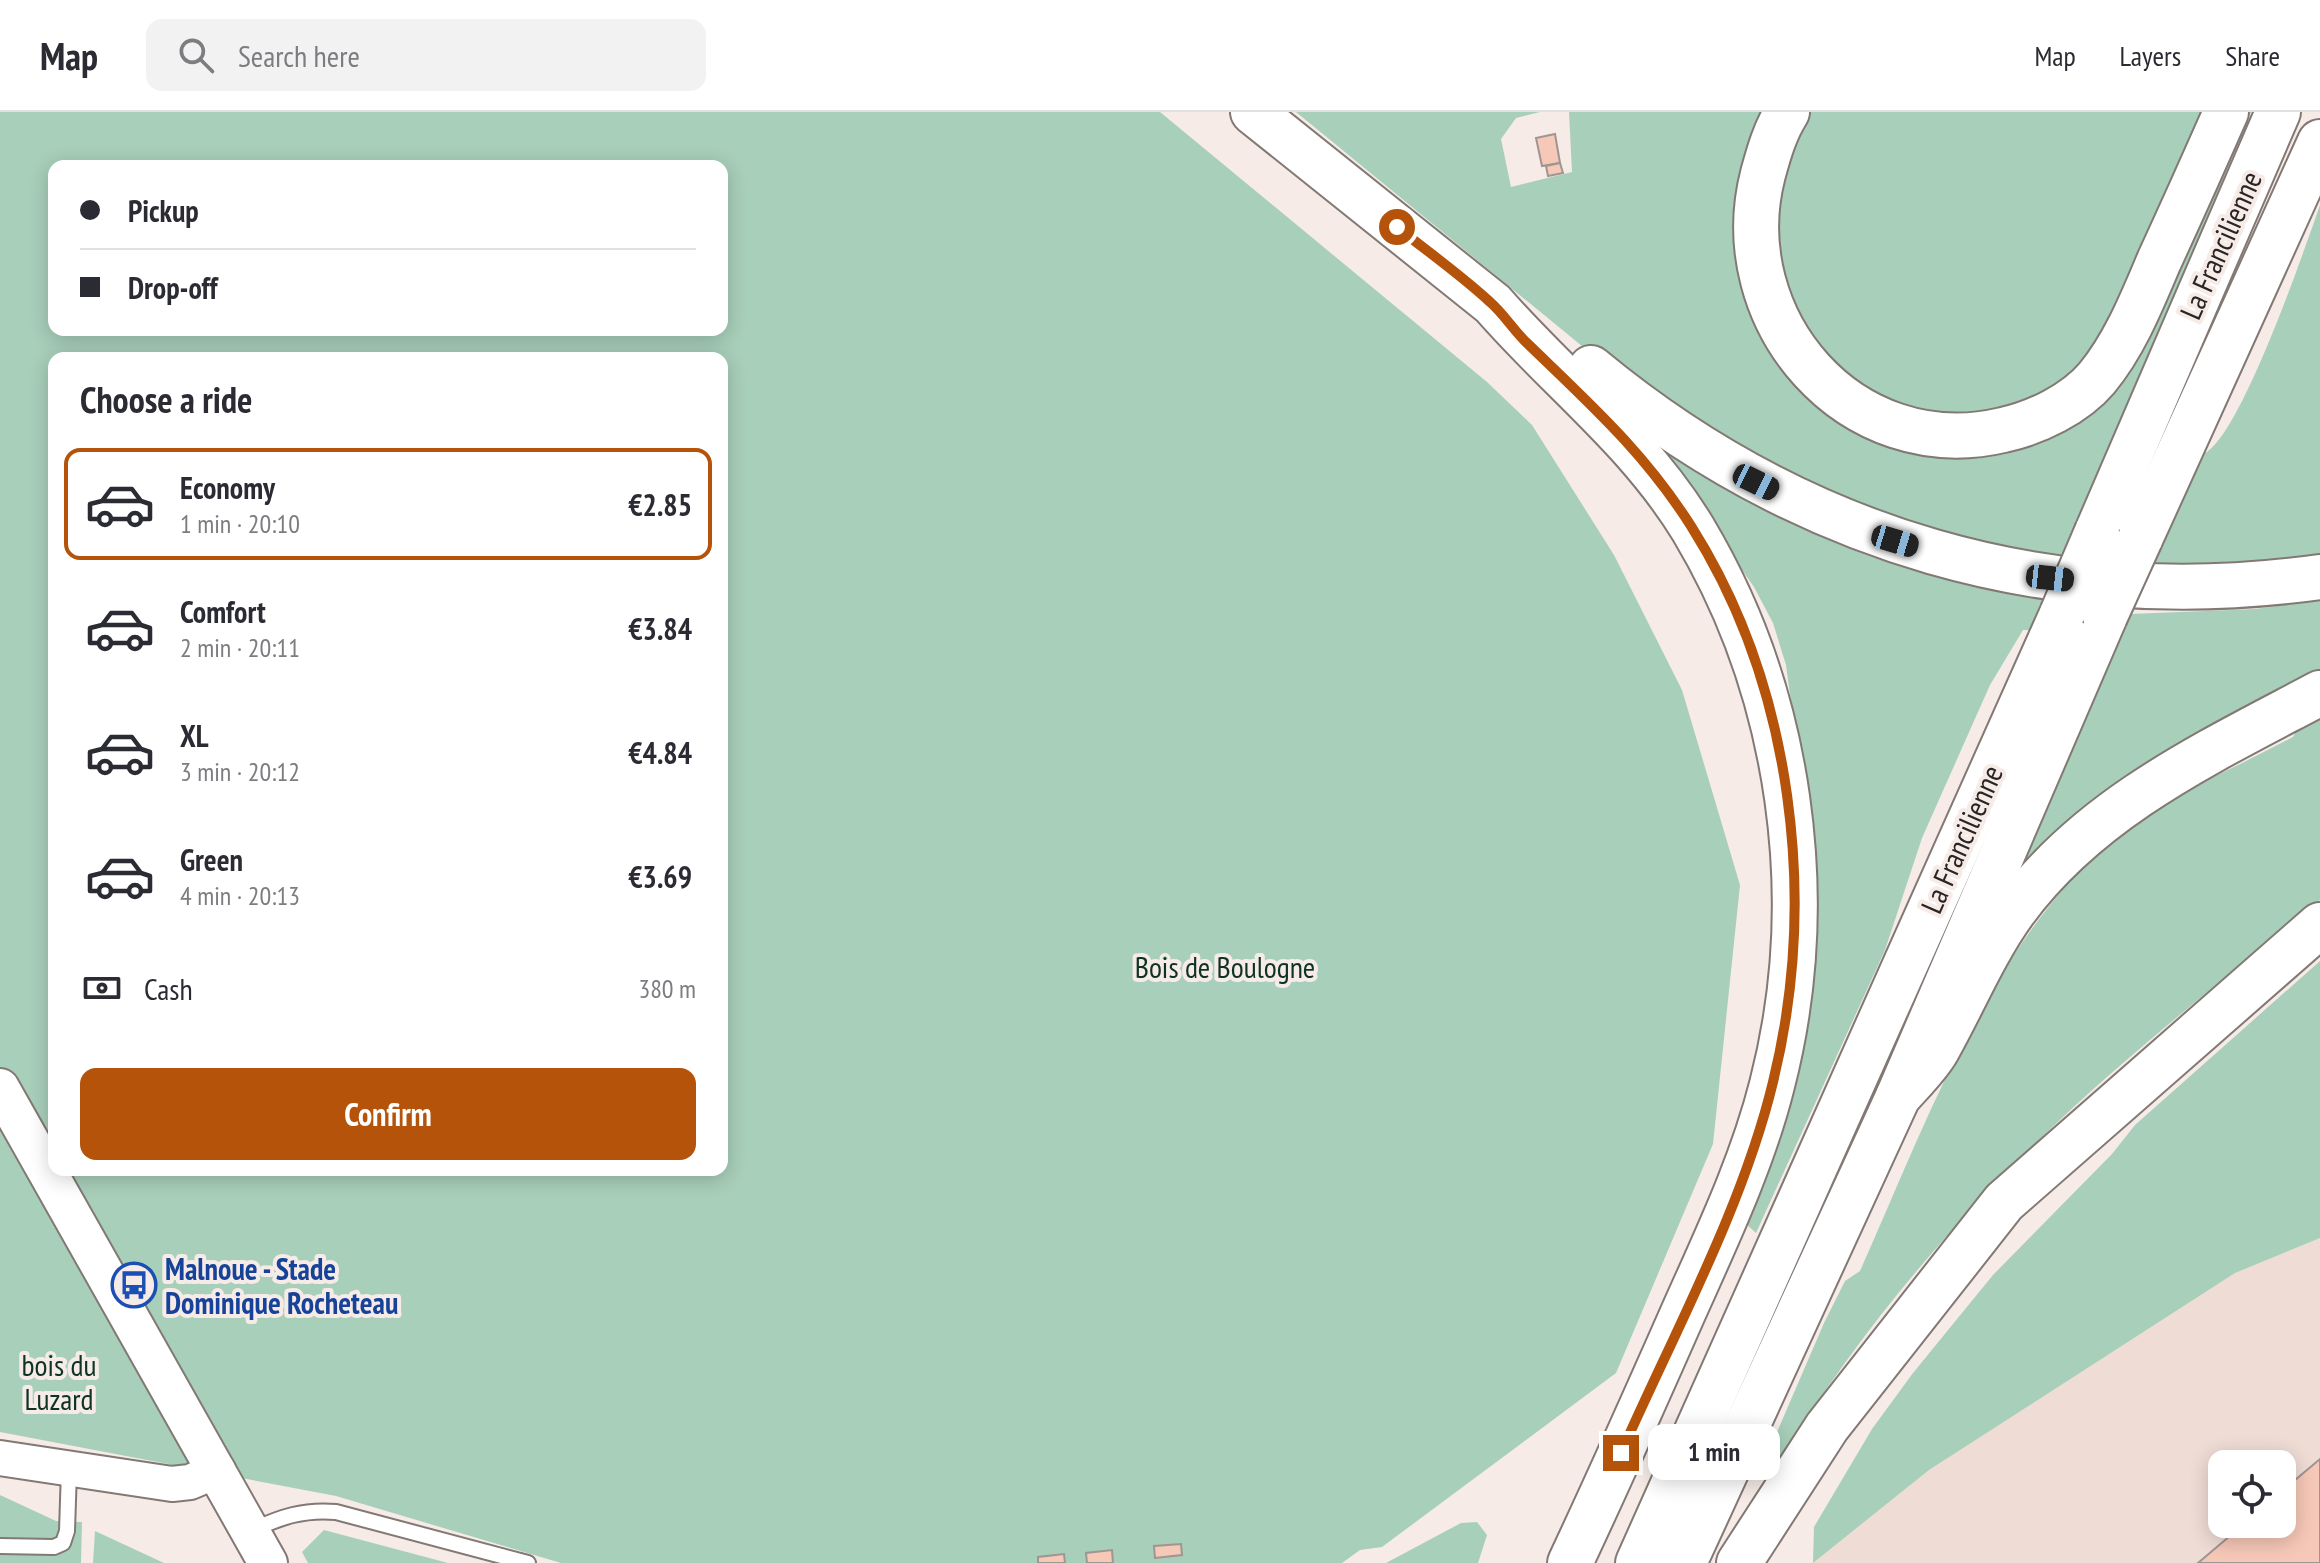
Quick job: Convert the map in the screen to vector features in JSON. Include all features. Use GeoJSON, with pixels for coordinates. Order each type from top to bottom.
{"type":"FeatureCollection","features":[{"type":"Feature","properties":{"kind":"highway"},"geometry":{"type":"LineString","coordinates":[[1253,112],[1493,304],[1526,342],[1612,423],[1691,526],[1717,573],[1753,658],[1791,816],[1796,864],[1796,912],[1787,999],[1773,1081],[1761,1125],[1729,1211],[1570,1563]]}},
{"type":"Feature","properties":{"kind":"highway"},"geometry":{"type":"LineString","coordinates":[[1787,112],[1769,149],[1754,225],[1757,260],[1776,322],[1792,348],[1840,396],[1871,415],[1908,429],[1949,435],[1989,434],[2021,426],[2059,407],[2095,380],[2133,320],[2226,112]]}},
{"type":"Feature","properties":{"kind":"highway","name":"La Francilienne"},"geometry":{"type":"LineString","coordinates":[[1638,1563],[2084,615],[2097,532],[2278,112]]}},
{"type":"Feature","properties":{"kind":"highway"},"geometry":{"type":"LineString","coordinates":[[1684,1563],[1898,1097],[2084,615],[2140,539],[2320,142]]}},
{"type":"Feature","properties":{"kind":"highway"},"geometry":{"type":"LineString","coordinates":[[1493,304],[1537,323],[1629,399],[1720,462],[1798,502],[1895,541],[1979,564],[2099,583],[2227,587],[2320,577]]}},
{"type":"Feature","properties":{"kind":"highway"},"geometry":{"type":"LineString","coordinates":[[1898,1097],[1935,1053],[1973,977],[2012,914],[2057,860],[2106,819],[2177,770],[2320,693]]}},
{"type":"Feature","properties":{"kind":"highway"},"geometry":{"type":"LineString","coordinates":[[1739,1563],[1827,1427],[2004,1202],[2320,925]]}},
{"type":"Feature","properties":{"kind":"highway"},"geometry":{"type":"LineString","coordinates":[[1767,1563],[1786,1523],[1794,1481]]}},
{"type":"Feature","properties":{"kind":"main road"},"geometry":{"type":"LineString","coordinates":[[7,1102],[48,1174]]}},
{"type":"Feature","properties":{"kind":"main road"},"geometry":{"type":"LineString","coordinates":[[49,1176],[259,1547]]}},
{"type":"Feature","properties":{"kind":"street"},"geometry":{"type":"LineString","coordinates":[[0,1458],[172,1484],[190,1482],[218,1470]]}},
{"type":"Feature","properties":{"kind":"lane"},"geometry":{"type":"LineString","coordinates":[[0,1546],[54,1547],[63,1543],[67,1531],[69,1470]]}},
{"type":"Feature","properties":{"kind":"lane"},"geometry":{"type":"LineString","coordinates":[[259,1547],[281,1517],[314,1510],[336,1512],[528,1563]]}},
{"type":"Feature","properties":{"kind":"shaded area"},"geometry":{"type":"Polygon","coordinates":[[[2320,1238],[2320,1563],[1813,1563],[1929,1470],[2235,1273],[2320,1238]]]}},
{"type":"Feature","properties":{"kind":"green space","name":"bois du Luzard"},"geometry":{"type":"Polygon","coordinates":[[[0,112],[1160,112],[1487,382],[1532,425],[1614,555],[1682,690],[1740,885],[1713,1144],[1616,1373],[1382,1547],[1360,1550],[1342,1563],[561,1563],[336,1496],[0,1432],[0,112]]]}},
{"type":"Feature","properties":{"kind":"green space"},"geometry":{"type":"Polygon","coordinates":[[[1296,112],[1540,112],[1516,118],[1501,139],[1511,187],[1572,172],[1569,112],[1771,112],[1751,157],[1810,390],[2037,438],[2241,112],[2251,112],[2065,559],[1864,516],[1632,387],[1296,112]]]}},
{"type":"Feature","properties":{"kind":"green space"},"geometry":{"type":"Polygon","coordinates":[[[1805,112],[2204,112],[2166,206],[2089,360],[2040,399],[1957,420],[1883,403],[1819,356],[1772,262],[1785,148],[1805,112]]]}},
{"type":"Feature","properties":{"kind":"green space"},"geometry":{"type":"Polygon","coordinates":[[[2320,205],[2320,565],[2152,570],[2203,454],[2218,441],[2252,381],[2320,205]]]}},
{"type":"Feature","properties":{"kind":"green space"},"geometry":{"type":"Polygon","coordinates":[[[1669,449],[1761,507],[1860,553],[1943,577],[2045,593],[2030,630],[2023,630],[1990,685],[1922,838],[1885,950],[1756,1233],[1744,1222],[1798,754],[1786,665],[1773,623],[1754,587],[1662,456],[1669,449]]]}},
{"type":"Feature","properties":{"kind":"green space"},"geometry":{"type":"Polygon","coordinates":[[[2320,600],[2320,678],[2015,879],[2130,614],[2255,609],[2320,600]]]}},
{"type":"Feature","properties":{"kind":"green space"},"geometry":{"type":"Polygon","coordinates":[[[2320,714],[2320,900],[2179,1015],[2006,1173],[1935,1250],[1868,1331],[1780,1461],[1770,1461],[1763,1474],[1759,1474],[1824,1323],[1845,1281],[1860,1271],[1946,1077],[1979,1013],[2016,952],[2057,896],[2105,845],[2161,801],[2293,737],[2300,724],[2320,714]]]}},
{"type":"Feature","properties":{"kind":"green space"},"geometry":{"type":"Polygon","coordinates":[[[2320,961],[2320,1238],[2235,1273],[1929,1470],[1813,1563],[1814,1527],[1872,1429],[1993,1275],[2112,1154],[2135,1125],[2320,961]]]}},
{"type":"Feature","properties":{"kind":"green space"},"geometry":{"type":"Polygon","coordinates":[[[0,1495],[56,1521],[82,1522],[81,1563],[0,1563],[0,1495]]]}},
{"type":"Feature","properties":{"kind":"green space"},"geometry":{"type":"Polygon","coordinates":[[[1477,1522],[1487,1535],[1478,1563],[1386,1563],[1461,1523],[1477,1522]]]}},
{"type":"Feature","properties":{"kind":"green space"},"geometry":{"type":"Polygon","coordinates":[[[324,1530],[448,1563],[308,1563],[302,1552],[324,1530]]]}},
{"type":"Feature","properties":{"kind":"green space"},"geometry":{"type":"Polygon","coordinates":[[[95,1531],[164,1563],[93,1563],[95,1531]]]}},
{"type":"Feature","properties":{"kind":"building"},"geometry":{"type":"Polygon","coordinates":[[[1555,134],[1560,163],[1542,166],[1536,138],[1555,134]]]}},
{"type":"Feature","properties":{"kind":"building"},"geometry":{"type":"Polygon","coordinates":[[[1560,163],[1563,173],[1548,176],[1546,166],[1560,163]]]}},
{"type":"Feature","properties":{"kind":"building"},"geometry":{"type":"Polygon","coordinates":[[[2320,1459],[2320,1563],[2198,1563],[2227,1538],[2296,1538],[2296,1479],[2320,1459]]]}},
{"type":"Feature","properties":{"kind":"building"},"geometry":{"type":"Polygon","coordinates":[[[1181,1544],[1182,1555],[1155,1558],[1154,1546],[1181,1544]]]}},
{"type":"Feature","properties":{"kind":"building"},"geometry":{"type":"Polygon","coordinates":[[[1112,1550],[1113,1563],[1087,1563],[1086,1553],[1112,1550]]]}},
{"type":"Feature","properties":{"kind":"building"},"geometry":{"type":"Polygon","coordinates":[[[1064,1554],[1065,1563],[1038,1563],[1038,1557],[1064,1554]]]}},
{"type":"Feature","properties":{"kind":"place","name":"Malnoue - Stade Dominique Rocheteau"},"geometry":{"type":"Point","coordinates":[134,1285]}},
{"type":"Feature","properties":{"kind":"route"},"geometry":{"type":"LineString","coordinates":[[1397,227],[1493,304],[1526,342],[1581,391],[1612,423],[1691,526],[1717,573],[1753,658],[1782,768],[1791,816],[1796,864],[1796,912],[1787,999],[1773,1081],[1761,1125],[1729,1211],[1621,1453]]}},
{"type":"Feature","properties":{"kind":"park label","name":"Bois de Boulogne"},"geometry":{"type":"Point","coordinates":[1225,966]}}]}
